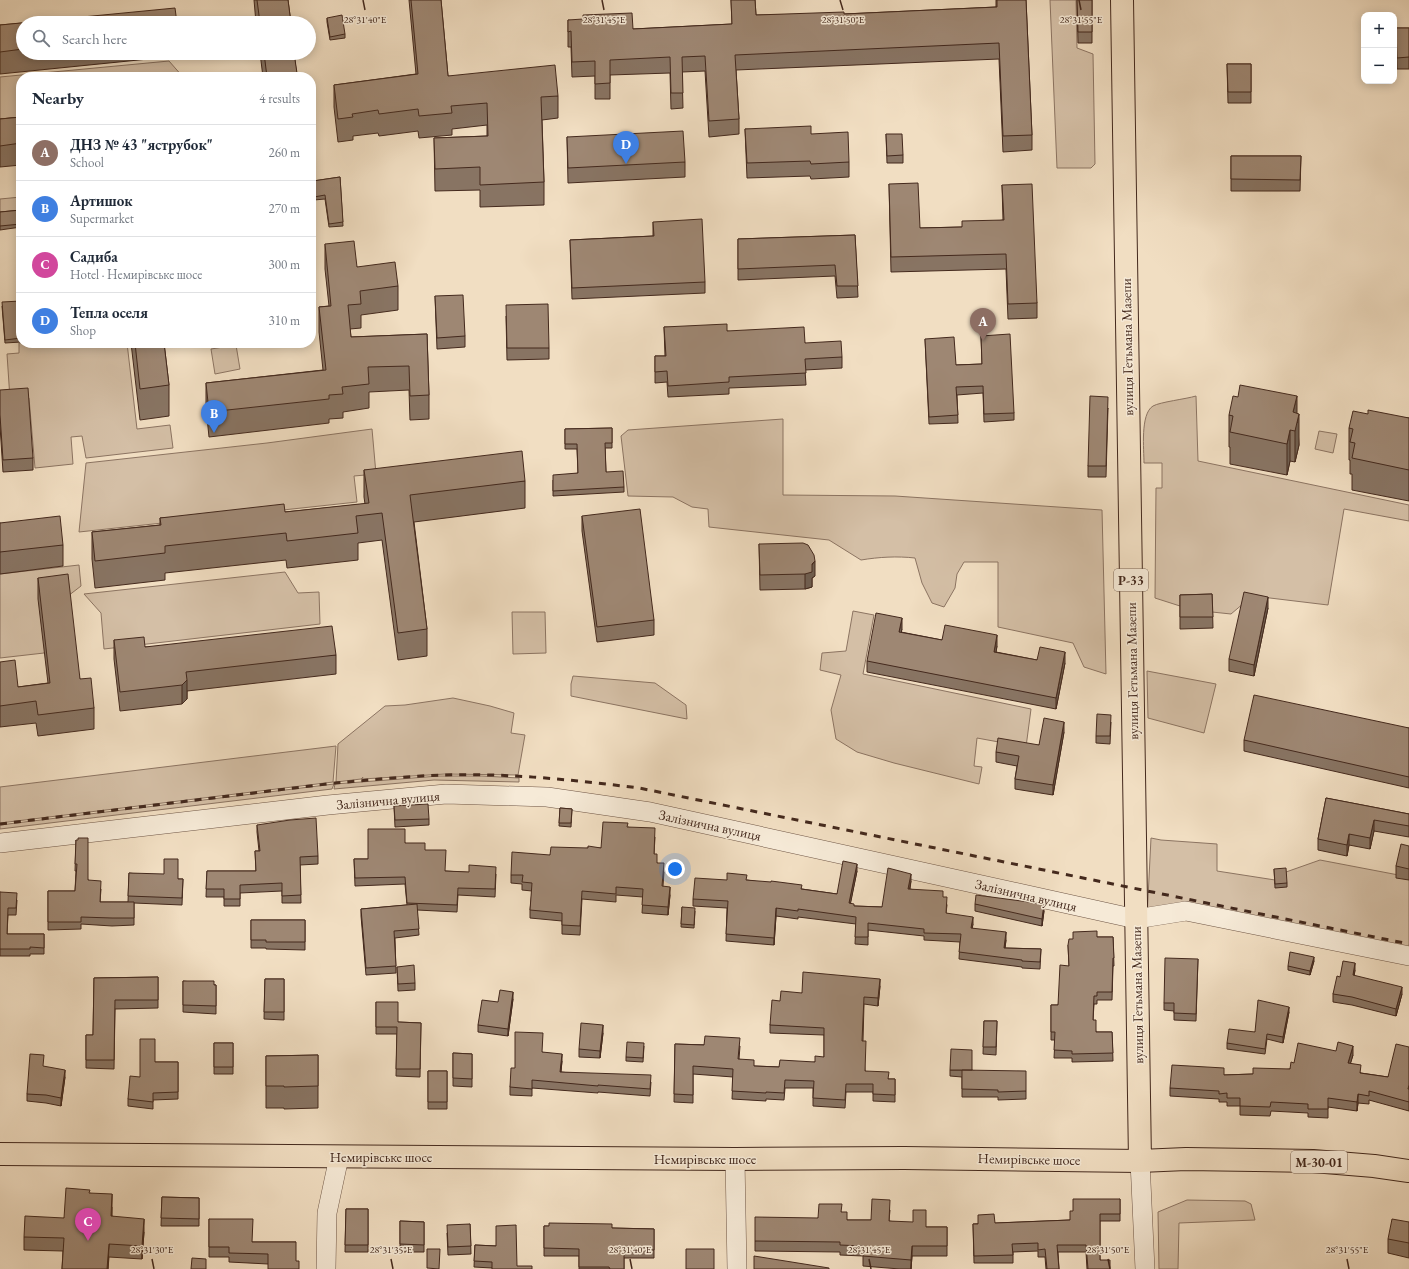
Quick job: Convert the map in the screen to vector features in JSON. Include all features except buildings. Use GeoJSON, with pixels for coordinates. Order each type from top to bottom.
{"type":"FeatureCollection","features":[{"type":"Feature","properties":{"kind":"main road","name":"вулиця Гетьмана Мазепи"},"geometry":{"type":"LineString","coordinates":[[1122,0],[1140,1161]]}},
{"type":"Feature","properties":{"kind":"main road","name":"Немирівське шосе"},"geometry":{"type":"LineString","coordinates":[[0,1154],[735,1159],[912,1158],[1140,1161],[1186,1159],[1312,1161],[1374,1166],[1409,1171]]}},
{"type":"Feature","properties":{"kind":"street","name":"Залізнична вулиця"},"geometry":{"type":"LineString","coordinates":[[0,843],[328,805],[446,794],[547,797],[650,812],[1136,919],[1186,911],[1409,956]]}},
{"type":"Feature","properties":{"kind":"street"},"geometry":{"type":"LineString","coordinates":[[326,1269],[327,1213],[339,1156]]}},
{"type":"Feature","properties":{"kind":"street"},"geometry":{"type":"LineString","coordinates":[[735,1159],[737,1269]]}},
{"type":"Feature","properties":{"kind":"street","name":"вулиця Гетьмана Мазепи"},"geometry":{"type":"LineString","coordinates":[[1140,1161],[1144,1269]]}},
{"type":"Feature","properties":{"kind":"shaded area"},"geometry":{"type":"Polygon","coordinates":[[[1050,0],[1076,0],[1077,48],[1093,54],[1095,164],[1091,168],[1057,168],[1050,0]]]}},
{"type":"Feature","properties":{"kind":"shaded area"},"geometry":{"type":"Polygon","coordinates":[[[169,61],[179,72],[53,72],[169,61]]]}},
{"type":"Feature","properties":{"kind":"shaded area"},"geometry":{"type":"Polygon","coordinates":[[[16,75],[16,117],[0,119],[0,77],[16,75]]]}},
{"type":"Feature","properties":{"kind":"shaded area"},"geometry":{"type":"Polygon","coordinates":[[[16,197],[16,213],[0,215],[0,199],[16,197]]]}},
{"type":"Feature","properties":{"kind":"shaded area"},"geometry":{"type":"Polygon","coordinates":[[[19,348],[128,348],[137,429],[170,425],[173,448],[86,458],[82,436],[71,437],[73,464],[35,468],[29,398],[10,399],[7,354],[19,353],[19,348]]]}},
{"type":"Feature","properties":{"kind":"shaded area"},"geometry":{"type":"Polygon","coordinates":[[[236,348],[240,369],[215,374],[211,349],[236,348]]]}},
{"type":"Feature","properties":{"kind":"shaded area"},"geometry":{"type":"Polygon","coordinates":[[[1196,396],[1198,461],[1409,505],[1409,521],[1344,509],[1328,605],[1245,595],[1244,603],[1231,614],[1212,612],[1212,605],[1180,606],[1155,598],[1156,488],[1162,488],[1162,463],[1144,463],[1144,424],[1149,410],[1153,406],[1196,396]]]}},
{"type":"Feature","properties":{"kind":"shaded area"},"geometry":{"type":"Polygon","coordinates":[[[783,419],[783,495],[895,496],[1102,510],[1106,674],[1084,667],[1073,643],[998,627],[998,562],[964,562],[957,574],[955,588],[944,607],[932,603],[922,583],[915,558],[888,557],[861,560],[829,540],[709,527],[708,509],[692,507],[673,497],[628,496],[621,436],[628,430],[783,419]]]}},
{"type":"Feature","properties":{"kind":"shaded area"},"geometry":{"type":"Polygon","coordinates":[[[372,429],[376,474],[354,476],[357,502],[79,532],[86,463],[267,443],[372,429]]]}},
{"type":"Feature","properties":{"kind":"shaded area"},"geometry":{"type":"Polygon","coordinates":[[[1319,431],[1337,434],[1333,453],[1315,449],[1319,431]]]}},
{"type":"Feature","properties":{"kind":"shaded area"},"geometry":{"type":"Polygon","coordinates":[[[79,565],[81,586],[68,596],[44,653],[0,658],[0,574],[79,565]]]}},
{"type":"Feature","properties":{"kind":"shaded area"},"geometry":{"type":"Polygon","coordinates":[[[285,572],[298,593],[319,592],[320,624],[104,649],[101,613],[84,594],[285,572]]]}},
{"type":"Feature","properties":{"kind":"shaded area"},"geometry":{"type":"Polygon","coordinates":[[[853,611],[874,615],[863,674],[1031,709],[1026,747],[977,738],[974,766],[982,767],[979,784],[894,763],[857,752],[836,739],[831,710],[841,675],[820,670],[822,653],[846,651],[853,611]]]}},
{"type":"Feature","properties":{"kind":"shaded area"},"geometry":{"type":"Polygon","coordinates":[[[512,612],[545,612],[546,653],[513,654],[512,612]]]}},
{"type":"Feature","properties":{"kind":"shaded area"},"geometry":{"type":"Polygon","coordinates":[[[1147,671],[1216,684],[1204,733],[1148,718],[1147,671]]]}},
{"type":"Feature","properties":{"kind":"shaded area"},"geometry":{"type":"Polygon","coordinates":[[[573,676],[655,683],[686,705],[687,719],[571,696],[573,676]]]}},
{"type":"Feature","properties":{"kind":"shaded area"},"geometry":{"type":"Polygon","coordinates":[[[453,698],[514,713],[511,733],[525,735],[518,775],[445,774],[362,779],[363,777],[361,779],[336,782],[338,744],[385,706],[405,705],[453,698]]]}},
{"type":"Feature","properties":{"kind":"shaded area"},"geometry":{"type":"Polygon","coordinates":[[[336,746],[333,782],[0,823],[0,787],[336,746]]]}},
{"type":"Feature","properties":{"kind":"shaded area"},"geometry":{"type":"Polygon","coordinates":[[[439,776],[519,778],[519,782],[434,780],[334,789],[335,784],[439,776]]]}},
{"type":"Feature","properties":{"kind":"shaded area"},"geometry":{"type":"Polygon","coordinates":[[[334,784],[332,789],[0,829],[0,825],[334,784]]]}},
{"type":"Feature","properties":{"kind":"shaded area"},"geometry":{"type":"Polygon","coordinates":[[[1151,838],[1217,844],[1217,871],[1275,880],[1276,888],[1286,872],[1320,860],[1409,877],[1409,956],[1186,911],[1147,918],[1151,838]]]}},
{"type":"Feature","properties":{"kind":"shaded area"},"geometry":{"type":"Polygon","coordinates":[[[1187,1200],[1245,1201],[1251,1204],[1255,1220],[1179,1223],[1178,1269],[1159,1269],[1158,1212],[1187,1200]]]}},
{"type":"Feature","properties":{"kind":"railway"},"geometry":{"type":"LineString","coordinates":[[0,824],[376,779],[493,775],[591,782],[639,788],[1409,944]]}},
{"type":"Feature","properties":{"kind":"place","name":"Тепла оселя"},"geometry":{"type":"Point","coordinates":[626,164]}},
{"type":"Feature","properties":{"kind":"place","name":"ДНЗ № 43 \"яструбок\""},"geometry":{"type":"Point","coordinates":[983,341]}},
{"type":"Feature","properties":{"kind":"place","name":"Артишок"},"geometry":{"type":"Point","coordinates":[214,433]}},
{"type":"Feature","properties":{"kind":"place","name":"Садиба"},"geometry":{"type":"Point","coordinates":[88,1241]}}]}
